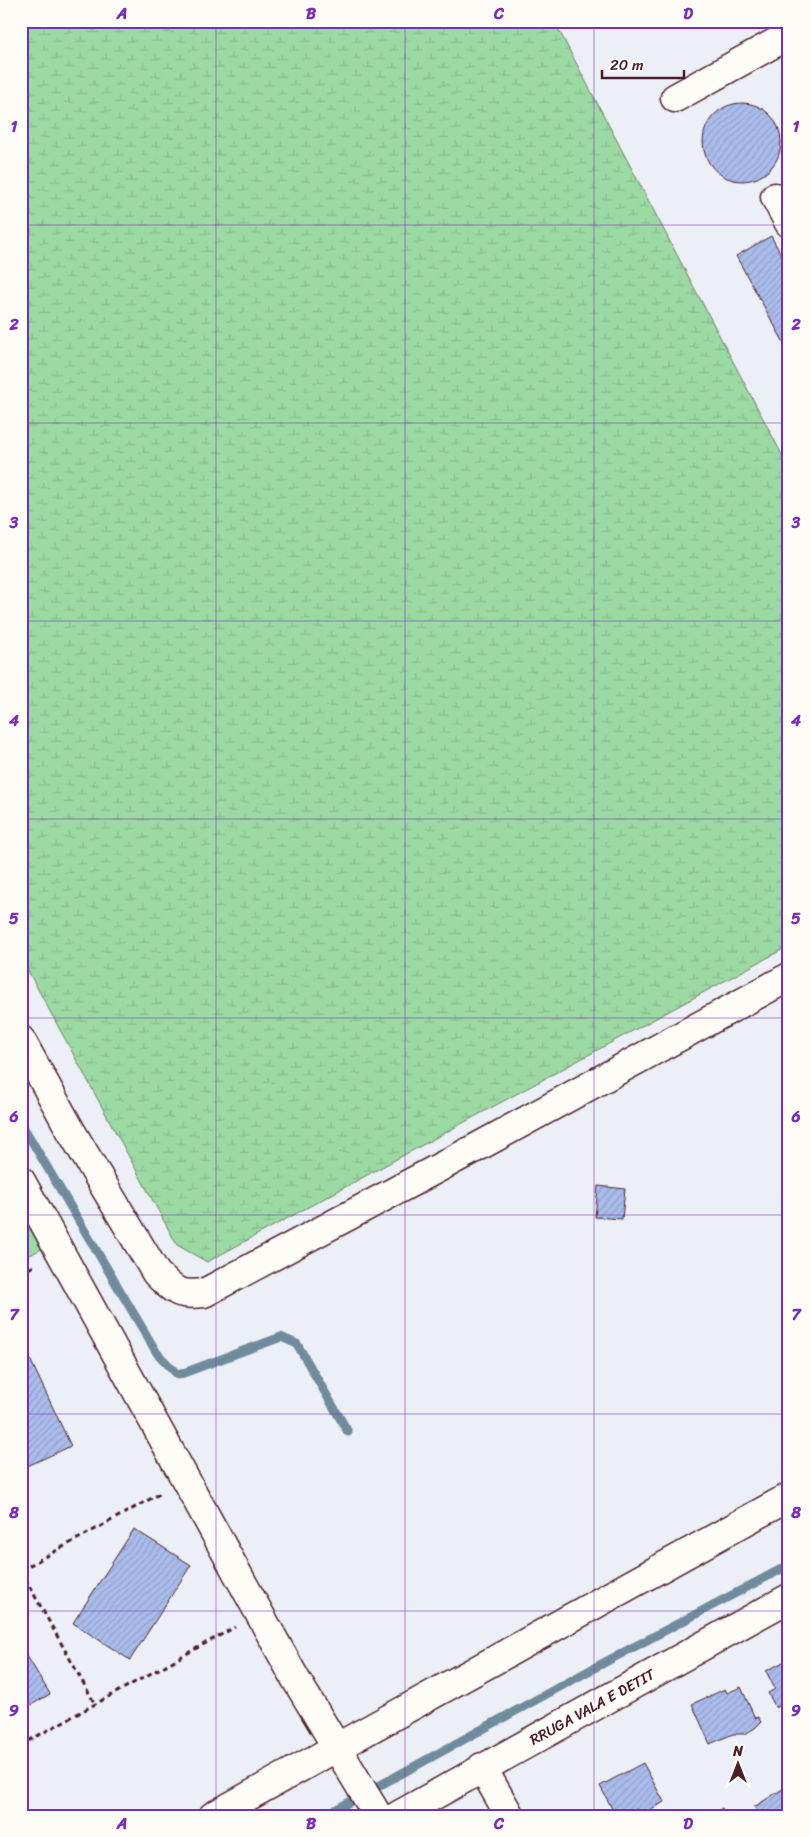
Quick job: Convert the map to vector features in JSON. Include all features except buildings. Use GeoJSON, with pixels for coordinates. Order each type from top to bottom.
{"type":"FeatureCollection","features":[{"type":"Feature","properties":{"kind":"street"},"geometry":{"type":"LineString","coordinates":[[676,98],[789,35]]}},
{"type":"Feature","properties":{"kind":"street"},"geometry":{"type":"LineString","coordinates":[[775,197],[789,223]]}},
{"type":"Feature","properties":{"kind":"street"},"geometry":{"type":"LineString","coordinates":[[21,1040],[70,1132],[156,1273],[170,1288],[187,1295],[204,1293],[472,1150],[789,977]]}},
{"type":"Feature","properties":{"kind":"street"},"geometry":{"type":"LineString","coordinates":[[21,1181],[295,1678],[339,1751],[383,1814]]}},
{"type":"Feature","properties":{"kind":"street"},"geometry":{"type":"LineString","coordinates":[[212,1816],[339,1751],[789,1496]]}},
{"type":"Feature","properties":{"kind":"street","name":"RRUGA VALA E DETIT"},"geometry":{"type":"LineString","coordinates":[[383,1814],[482,1767],[789,1598]]}},
{"type":"Feature","properties":{"kind":"street"},"geometry":{"type":"LineString","coordinates":[[482,1767],[510,1816]]}},
{"type":"Feature","properties":{"kind":"path"},"geometry":{"type":"LineString","coordinates":[[95,1704],[21,1571],[185,1480]]}},
{"type":"Feature","properties":{"kind":"path"},"geometry":{"type":"LineString","coordinates":[[21,1745],[259,1613]]}},
{"type":"Feature","properties":{"kind":"green space"},"geometry":{"type":"Polygon","coordinates":[[[21,21],[554,21],[789,468],[789,946],[207,1262],[177,1245],[21,958],[21,21]]]}},
{"type":"Feature","properties":{"kind":"green space"},"geometry":{"type":"Polygon","coordinates":[[[21,1210],[43,1248],[21,1260],[21,1210]]]}},
{"type":"Feature","properties":{"kind":"waterway"},"geometry":{"type":"LineString","coordinates":[[21,1123],[157,1353],[178,1375],[281,1337],[297,1344],[348,1432]]}},
{"type":"Feature","properties":{"kind":"waterway"},"geometry":{"type":"LineString","coordinates":[[324,1816],[594,1668],[789,1565]]}}]}
